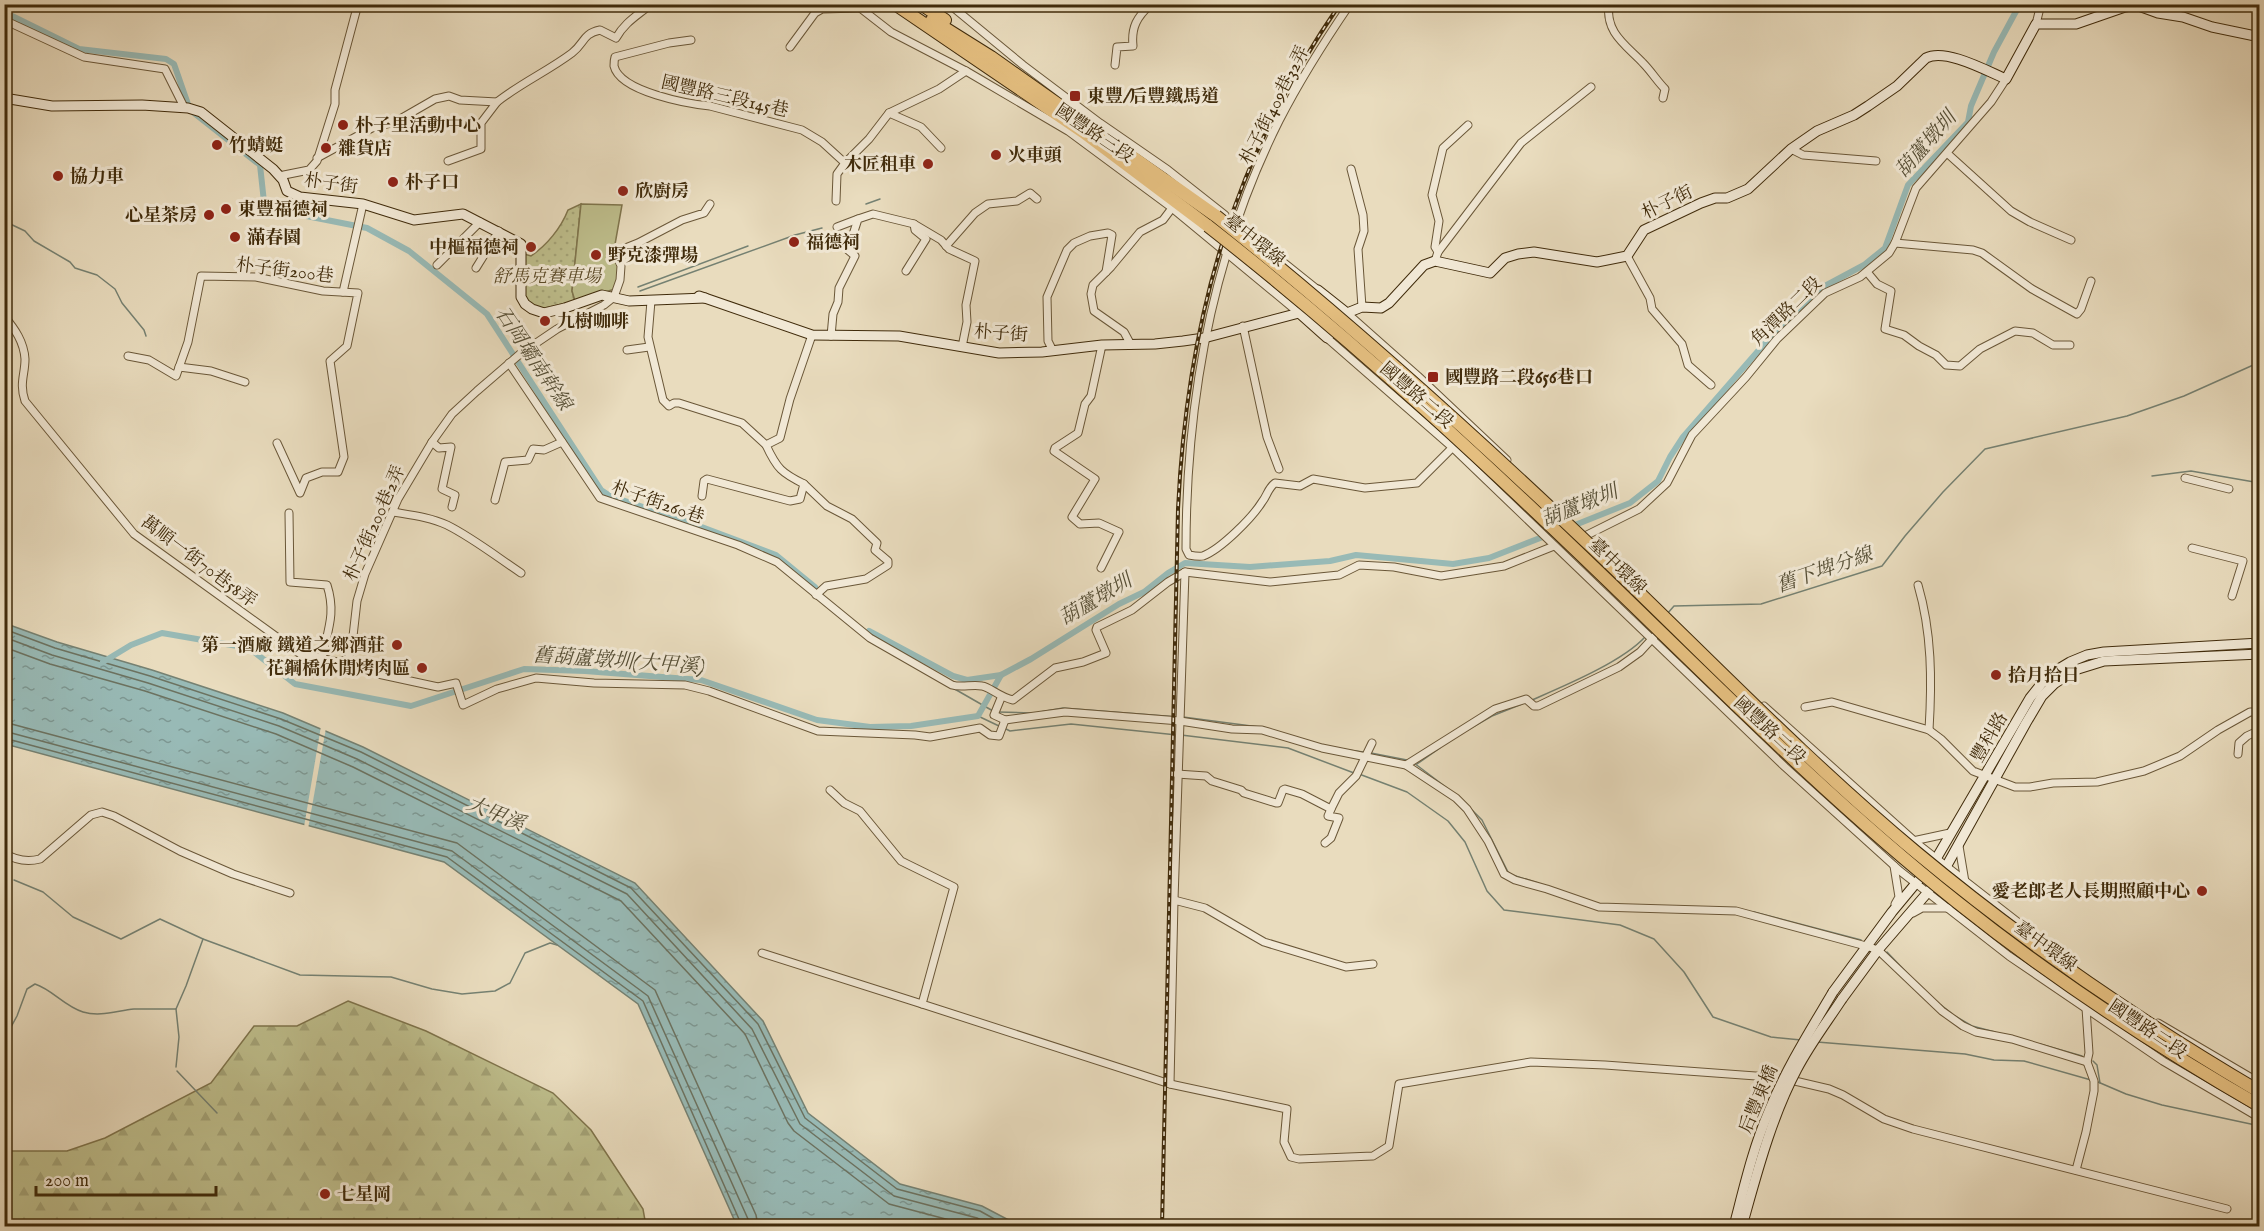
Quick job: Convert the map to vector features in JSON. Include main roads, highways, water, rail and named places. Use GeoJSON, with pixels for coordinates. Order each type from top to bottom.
{"type":"FeatureCollection","features":[{"type":"Feature","properties":{"kind":"highway"},"geometry":{"type":"LineString","coordinates":[[884,4],[973,66],[1083,132]]}},
{"type":"Feature","properties":{"kind":"highway","name":"臺中環線"},"geometry":{"type":"LineString","coordinates":[[895,4],[1083,132],[1149,180],[1255,263],[1407,393],[1794,760],[1947,894],[2028,956],[2142,1036],[2259,1106]]}},
{"type":"Feature","properties":{"kind":"highway","name":"臺中環線"},"geometry":{"type":"LineString","coordinates":[[908,4],[991,57],[1216,216],[1372,345],[1547,505],[1792,741],[1914,850],[2046,953],[2169,1038],[2259,1092]]}},
{"type":"Feature","properties":{"kind":"highway"},"geometry":{"type":"LineString","coordinates":[[921,4],[1050,92],[1125,151]]}},
{"type":"Feature","properties":{"kind":"water"},"geometry":{"type":"Polygon","coordinates":[[[4,623],[57,642],[283,713],[363,747],[635,883],[763,1021],[808,1113],[900,1184],[982,1206],[1020,1226],[737,1226],[638,1004],[444,862],[5,744],[4,623]]]}},
{"type":"Feature","properties":{"kind":"waterway","name":"葫蘆墩圳"},"geometry":{"type":"LineString","coordinates":[[1570,527],[1630,503],[1658,481],[1683,437],[1772,335],[1823,287],[1864,265],[1885,248],[1908,185],[1968,122],[1971,106],[1994,52],[2020,4]]}},
{"type":"Feature","properties":{"kind":"waterway","name":"石岡壩南幹線"},"geometry":{"type":"LineString","coordinates":[[4,12],[79,49],[166,59],[174,64],[190,110],[260,165],[264,202],[271,209],[367,228],[409,251],[487,314],[601,490],[610,496],[776,555],[815,587]]}},
{"type":"Feature","properties":{"kind":"waterway"},"geometry":{"type":"LineString","coordinates":[[866,204],[880,199]]}},
{"type":"Feature","properties":{"kind":"waterway"},"geometry":{"type":"LineString","coordinates":[[4,221],[25,231],[34,241],[70,262],[75,268],[97,275],[115,289],[122,303],[144,330],[146,336]]}},
{"type":"Feature","properties":{"kind":"waterway"},"geometry":{"type":"LineString","coordinates":[[640,291],[795,235],[822,228]]}},
{"type":"Feature","properties":{"kind":"waterway"},"geometry":{"type":"LineString","coordinates":[[638,287],[748,246]]}},
{"type":"Feature","properties":{"kind":"waterway","name":"舊下埤分線"},"geometry":{"type":"LineString","coordinates":[[1667,614],[1674,606],[1761,604],[1882,566],[1943,492],[1985,449],[2127,416],[2184,396],[2260,362]]}},
{"type":"Feature","properties":{"kind":"waterway"},"geometry":{"type":"LineString","coordinates":[[2152,476],[2191,471],[2260,483]]}},
{"type":"Feature","properties":{"kind":"waterway","name":"葫蘆墩圳"},"geometry":{"type":"LineString","coordinates":[[869,631],[953,676],[967,680],[1001,675],[1031,659],[1119,604],[1144,592],[1185,563],[1250,567],[1330,561],[1356,555],[1453,564],[1489,558],[1558,531]]}},
{"type":"Feature","properties":{"kind":"waterway","name":"舊葫蘆墩圳(大甲溪)"},"geometry":{"type":"LineString","coordinates":[[103,662],[131,645],[162,633],[249,648],[295,684],[411,706],[524,669],[585,671],[701,680],[817,720],[870,727],[911,726],[978,716],[1001,675]]}},
{"type":"Feature","properties":{"kind":"waterway","name":"舊下埤分線"},"geometry":{"type":"LineString","coordinates":[[1532,700],[1608,664],[1645,637]]}},
{"type":"Feature","properties":{"kind":"waterway"},"geometry":{"type":"LineString","coordinates":[[925,672],[993,711]]}},
{"type":"Feature","properties":{"kind":"waterway","name":"舊下埤分線"},"geometry":{"type":"LineString","coordinates":[[1464,732],[1492,716],[1522,704]]}},
{"type":"Feature","properties":{"kind":"waterway"},"geometry":{"type":"LineString","coordinates":[[1040,712],[1063,708],[1178,717]]}},
{"type":"Feature","properties":{"kind":"waterway"},"geometry":{"type":"LineString","coordinates":[[998,712],[1032,713]]}},
{"type":"Feature","properties":{"kind":"waterway"},"geometry":{"type":"LineString","coordinates":[[978,716],[999,726]]}},
{"type":"Feature","properties":{"kind":"waterway"},"geometry":{"type":"LineString","coordinates":[[1183,717],[1259,727]]}},
{"type":"Feature","properties":{"kind":"waterway"},"geometry":{"type":"LineString","coordinates":[[1006,729],[1010,731],[1071,724],[1177,735]]}},
{"type":"Feature","properties":{"kind":"waterway"},"geometry":{"type":"LineString","coordinates":[[1263,727],[1279,732]]}},
{"type":"Feature","properties":{"kind":"waterway"},"geometry":{"type":"LineString","coordinates":[[1181,735],[1288,748],[1354,773]]}},
{"type":"Feature","properties":{"kind":"waterway","name":"舊下埤分線"},"geometry":{"type":"LineString","coordinates":[[1417,764],[1440,748]]}},
{"type":"Feature","properties":{"kind":"waterway"},"geometry":{"type":"LineString","coordinates":[[1341,749],[1363,752]]}},
{"type":"Feature","properties":{"kind":"waterway"},"geometry":{"type":"LineString","coordinates":[[1371,753],[1407,760]]}},
{"type":"Feature","properties":{"kind":"waterway"},"geometry":{"type":"LineString","coordinates":[[1414,763],[1451,791]]}},
{"type":"Feature","properties":{"kind":"waterway"},"geometry":{"type":"LineString","coordinates":[[1359,774],[1407,792],[1448,821],[1465,842],[1487,891],[1504,910],[1620,925],[1654,939],[1684,972],[1713,1017],[1771,1037],[1801,1040]]}},
{"type":"Feature","properties":{"kind":"waterway"},"geometry":{"type":"LineString","coordinates":[[1470,808],[1482,820],[1509,874],[1538,883]]}},
{"type":"Feature","properties":{"kind":"waterway"},"geometry":{"type":"LineString","coordinates":[[14,880],[43,892],[73,917],[121,939],[160,919],[203,939],[300,975],[391,977],[432,989],[462,994],[495,991],[510,983],[525,953],[550,943],[557,945]]}},
{"type":"Feature","properties":{"kind":"waterway"},"geometry":{"type":"LineString","coordinates":[[1754,912],[1861,940]]}},
{"type":"Feature","properties":{"kind":"waterway"},"geometry":{"type":"LineString","coordinates":[[4,1040],[17,1016],[27,989],[35,984],[83,1012],[102,1014],[134,1009],[176,1009],[203,939]]}},
{"type":"Feature","properties":{"kind":"waterway"},"geometry":{"type":"LineString","coordinates":[[1887,952],[1909,975]]}},
{"type":"Feature","properties":{"kind":"waterway"},"geometry":{"type":"LineString","coordinates":[[1941,1005],[1951,1013]]}},
{"type":"Feature","properties":{"kind":"waterway"},"geometry":{"type":"LineString","coordinates":[[176,1009],[179,1037],[176,1067]]}},
{"type":"Feature","properties":{"kind":"waterway"},"geometry":{"type":"LineString","coordinates":[[1955,1016],[1972,1026],[1995,1032]]}},
{"type":"Feature","properties":{"kind":"waterway"},"geometry":{"type":"LineString","coordinates":[[1817,1042],[2024,1061],[2091,1080]]}},
{"type":"Feature","properties":{"kind":"waterway"},"geometry":{"type":"LineString","coordinates":[[2040,1044],[2082,1056]]}},
{"type":"Feature","properties":{"kind":"waterway"},"geometry":{"type":"LineString","coordinates":[[2093,1061],[2097,1065],[2100,1083]]}},
{"type":"Feature","properties":{"kind":"waterway"},"geometry":{"type":"LineString","coordinates":[[177,1071],[217,1113]]}},
{"type":"Feature","properties":{"kind":"waterway"},"geometry":{"type":"LineString","coordinates":[[2098,1082],[2126,1094],[2162,1105],[2260,1126]]}},
{"type":"Feature","properties":{"kind":"railway"},"geometry":{"type":"LineString","coordinates":[[1162,1226],[1178,509],[1183,440],[1192,373],[1205,308],[1222,244],[1244,183],[1270,122],[1302,63],[1340,4]]}},
{"type":"Feature","properties":{"kind":"place","name":"東豐/后豐鐵馬道"},"geometry":{"type":"Point","coordinates":[1075,96]}},
{"type":"Feature","properties":{"kind":"place","name":"朴子里活動中心"},"geometry":{"type":"Point","coordinates":[343,125]}},
{"type":"Feature","properties":{"kind":"place","name":"竹蜻蜓"},"geometry":{"type":"Point","coordinates":[217,145]}},
{"type":"Feature","properties":{"kind":"place","name":"雜貨店"},"geometry":{"type":"Point","coordinates":[326,148]}},
{"type":"Feature","properties":{"kind":"place","name":"火車頭"},"geometry":{"type":"Point","coordinates":[996,155]}},
{"type":"Feature","properties":{"kind":"place","name":"木匠租車"},"geometry":{"type":"Point","coordinates":[928,164]}},
{"type":"Feature","properties":{"kind":"place","name":"協力車"},"geometry":{"type":"Point","coordinates":[58,176]}},
{"type":"Feature","properties":{"kind":"place","name":"朴子口"},"geometry":{"type":"Point","coordinates":[393,182]}},
{"type":"Feature","properties":{"kind":"place","name":"欣廚房"},"geometry":{"type":"Point","coordinates":[623,191]}},
{"type":"Feature","properties":{"kind":"place","name":"東豐福德祠"},"geometry":{"type":"Point","coordinates":[226,209]}},
{"type":"Feature","properties":{"kind":"place","name":"心星茶房"},"geometry":{"type":"Point","coordinates":[209,215]}},
{"type":"Feature","properties":{"kind":"place","name":"滿春園"},"geometry":{"type":"Point","coordinates":[235,237]}},
{"type":"Feature","properties":{"kind":"place","name":"福德祠"},"geometry":{"type":"Point","coordinates":[794,242]}},
{"type":"Feature","properties":{"kind":"place","name":"中樞福德祠"},"geometry":{"type":"Point","coordinates":[531,247]}},
{"type":"Feature","properties":{"kind":"place","name":"野克漆彈場"},"geometry":{"type":"Point","coordinates":[596,255]}},
{"type":"Feature","properties":{"kind":"place","name":"九樹咖啡"},"geometry":{"type":"Point","coordinates":[545,321]}},
{"type":"Feature","properties":{"kind":"place","name":"國豐路二段656巷口"},"geometry":{"type":"Point","coordinates":[1433,377]}},
{"type":"Feature","properties":{"kind":"place","name":"第一酒廠 鐵道之鄉酒莊"},"geometry":{"type":"Point","coordinates":[397,645]}},
{"type":"Feature","properties":{"kind":"place","name":"花鋼橋休閒烤肉區"},"geometry":{"type":"Point","coordinates":[422,668]}},
{"type":"Feature","properties":{"kind":"place","name":"拾月拾日"},"geometry":{"type":"Point","coordinates":[1996,675]}},
{"type":"Feature","properties":{"kind":"place","name":"愛老郎老人長期照顧中心"},"geometry":{"type":"Point","coordinates":[2202,891]}},
{"type":"Feature","properties":{"kind":"place","name":"七星岡"},"geometry":{"type":"Point","coordinates":[325,1194]}},
{"type":"Feature","properties":{"kind":"park label","name":"舒馬克賽車場"},"geometry":{"type":"Point","coordinates":[547,276]}},
{"type":"Feature","properties":{"kind":"water label","name":"大甲溪"},"geometry":{"type":"Point","coordinates":[496,813]}}]}
